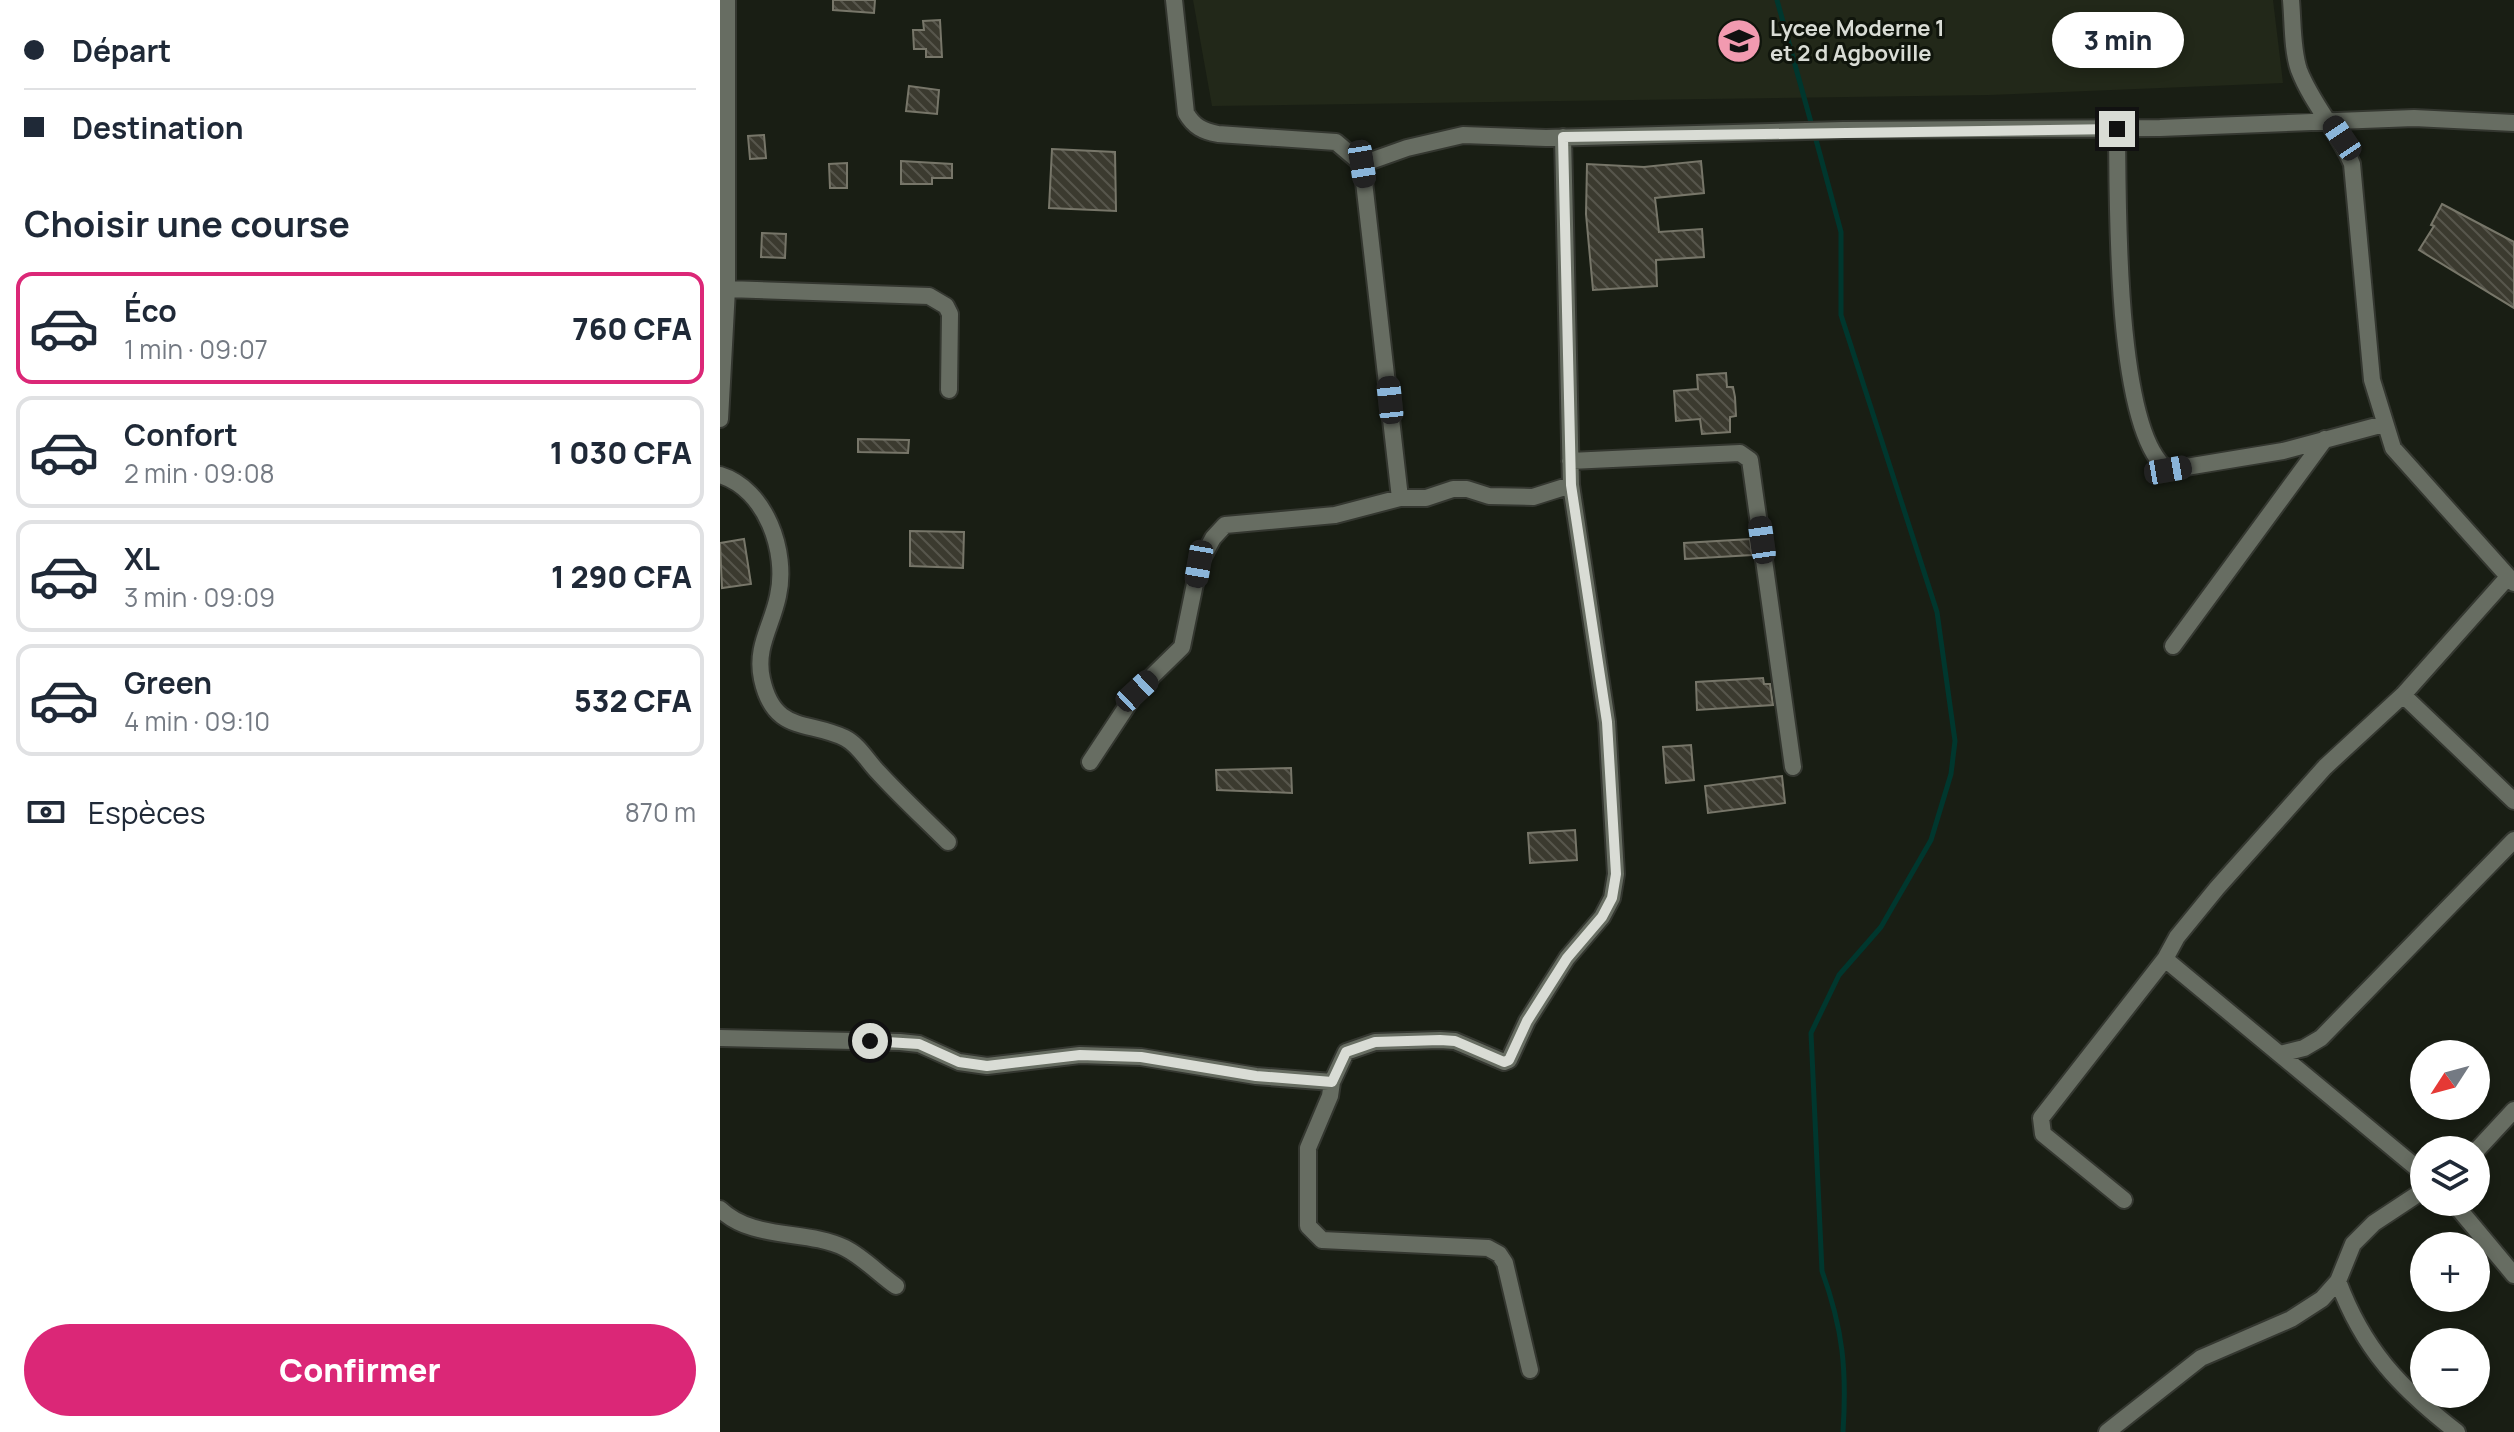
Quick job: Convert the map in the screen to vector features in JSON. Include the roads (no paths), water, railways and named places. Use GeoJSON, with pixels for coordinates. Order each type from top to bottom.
{"type":"FeatureCollection","features":[{"type":"Feature","properties":{"kind":"street"},"geometry":{"type":"LineString","coordinates":[[720,419],[727,289],[727,0]]}},
{"type":"Feature","properties":{"kind":"street"},"geometry":{"type":"LineString","coordinates":[[1174,0],[1186,113],[1201,130],[1218,134],[1336,142],[1362,164],[1400,498]]}},
{"type":"Feature","properties":{"kind":"street"},"geometry":{"type":"LineString","coordinates":[[2124,1200],[2043,1134],[2039,1127],[2041,1118],[2217,888],[2325,767],[2403,695],[2511,580],[2393,448],[2372,380],[2352,164],[2298,68],[2291,0]]}},
{"type":"Feature","properties":{"kind":"street"},"geometry":{"type":"LineString","coordinates":[[1362,164],[1407,148],[1463,135],[1563,137],[2117,129],[2332,124],[2414,118],[2514,123]]}},
{"type":"Feature","properties":{"kind":"street"},"geometry":{"type":"LineString","coordinates":[[2117,129],[2119,253],[2129,369],[2147,445],[2155,461],[2168,470],[2283,451],[2384,424]]}},
{"type":"Feature","properties":{"kind":"street"},"geometry":{"type":"LineString","coordinates":[[1530,1370],[1505,1263],[1499,1254],[1488,1248],[1322,1240],[1308,1226],[1308,1148],[1346,1052],[1375,1042],[1455,1041],[1504,1062],[1509,1060],[1527,1021],[1567,958],[1602,917],[1612,898],[1616,874],[1607,722],[1571,485],[1563,137]]}},
{"type":"Feature","properties":{"kind":"street"},"geometry":{"type":"LineString","coordinates":[[727,289],[929,296],[946,306],[950,314],[949,390]]}},
{"type":"Feature","properties":{"kind":"street"},"geometry":{"type":"LineString","coordinates":[[2173,646],[2325,439]]}},
{"type":"Feature","properties":{"kind":"street"},"geometry":{"type":"LineString","coordinates":[[1570,461],[1740,453],[1750,460],[1793,767]]}},
{"type":"Feature","properties":{"kind":"street"},"geometry":{"type":"LineString","coordinates":[[720,475],[735,480],[756,502],[773,529],[780,566],[778,597],[765,628],[760,658],[762,680],[771,702],[784,718],[794,723],[847,739],[948,842]]}},
{"type":"Feature","properties":{"kind":"street"},"geometry":{"type":"LineString","coordinates":[[1090,762],[1137,691],[1182,647],[1199,564],[1213,538],[1225,525],[1335,515],[1400,498],[1426,498],[1467,489],[1489,496],[1533,497],[1571,485]]}},
{"type":"Feature","properties":{"kind":"street"},"geometry":{"type":"LineString","coordinates":[[2403,695],[2514,801]]}},
{"type":"Feature","properties":{"kind":"street"},"geometry":{"type":"LineString","coordinates":[[2280,1054],[2304,1048],[2321,1038],[2514,840]]}},
{"type":"Feature","properties":{"kind":"street"},"geometry":{"type":"LineString","coordinates":[[2165,959],[2410,1162]]}},
{"type":"Feature","properties":{"kind":"street"},"geometry":{"type":"LineString","coordinates":[[720,1038],[900,1042],[919,1044],[959,1062],[987,1066],[1080,1055],[1141,1057],[1256,1076],[1332,1082]]}},
{"type":"Feature","properties":{"kind":"street"},"geometry":{"type":"LineString","coordinates":[[2490,1136],[2514,1110]]}},
{"type":"Feature","properties":{"kind":"street"},"geometry":{"type":"LineString","coordinates":[[2107,1432],[2201,1358],[2305,1312],[2338,1281],[2353,1244],[2374,1223],[2410,1199]]}},
{"type":"Feature","properties":{"kind":"street"},"geometry":{"type":"LineString","coordinates":[[720,1209],[729,1218],[759,1230],[823,1240],[847,1249],[896,1286]]}},
{"type":"Feature","properties":{"kind":"street"},"geometry":{"type":"LineString","coordinates":[[2465,1216],[2514,1275]]}},
{"type":"Feature","properties":{"kind":"street"},"geometry":{"type":"LineString","coordinates":[[2338,1281],[2352,1318],[2381,1364],[2426,1408],[2457,1432]]}},
{"type":"Feature","properties":{"kind":"waterway"},"geometry":{"type":"LineString","coordinates":[[1777,0],[1812,126]]}},
{"type":"Feature","properties":{"kind":"waterway"},"geometry":{"type":"LineString","coordinates":[[1815,136],[1841,232],[1841,315],[1937,612],[1955,741],[1951,774],[1931,840],[1881,927],[1839,975],[1811,1033],[1822,1271],[1835,1312],[1842,1350],[1843,1432]]}},
{"type":"Feature","properties":{"kind":"place","name":"Lycee Moderne 1 et 2 d Agboville"},"geometry":{"type":"Point","coordinates":[1739,41]}}]}
